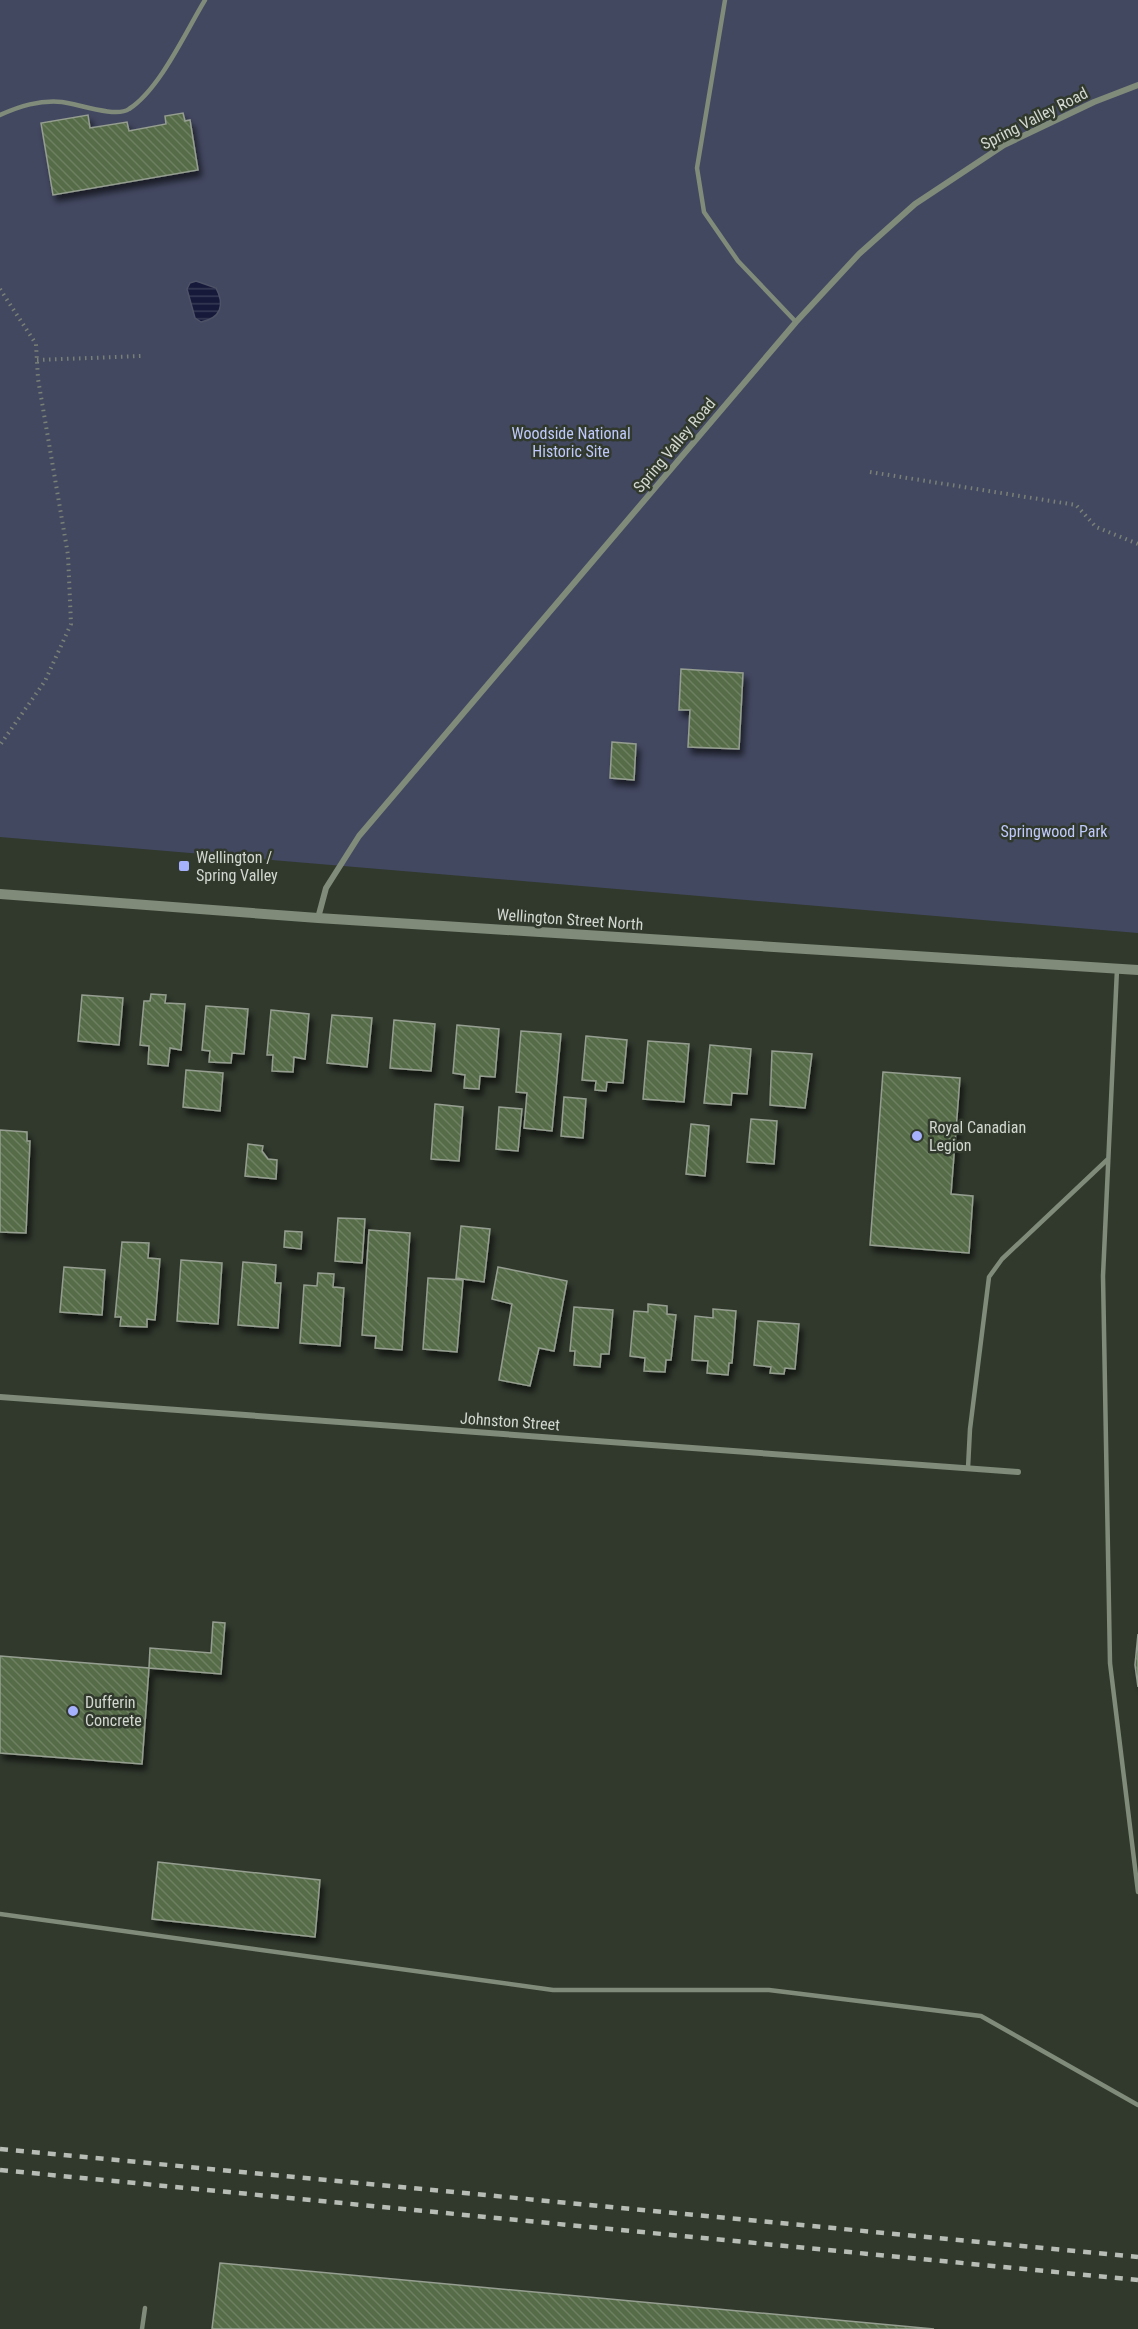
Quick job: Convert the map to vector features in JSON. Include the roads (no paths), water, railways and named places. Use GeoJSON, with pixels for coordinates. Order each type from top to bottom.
{"type":"FeatureCollection","features":[{"type":"Feature","properties":{"kind":"street","name":"Spring Valley Road"},"geometry":{"type":"LineString","coordinates":[[318,918],[326,888],[359,836],[796,322],[860,254],[915,204],[1004,145],[1094,102],[1138,85]]}},
{"type":"Feature","properties":{"kind":"street","name":"Wellington Street North"},"geometry":{"type":"LineString","coordinates":[[0,894],[318,918],[1138,970]]}},
{"type":"Feature","properties":{"kind":"street","name":"Johnston Street"},"geometry":{"type":"LineString","coordinates":[[0,1397],[1018,1472]]}},
{"type":"Feature","properties":{"kind":"lane"},"geometry":{"type":"LineString","coordinates":[[0,115],[24,104],[60,102],[110,112],[128,111],[151,87],[205,0]]}},
{"type":"Feature","properties":{"kind":"lane"},"geometry":{"type":"LineString","coordinates":[[725,0],[697,168],[704,212],[738,261],[796,322]]}},
{"type":"Feature","properties":{"kind":"lane"},"geometry":{"type":"LineString","coordinates":[[1117,969],[1103,1276],[1110,1663],[1138,1892]]}},
{"type":"Feature","properties":{"kind":"lane"},"geometry":{"type":"LineString","coordinates":[[968,1468],[970,1430],[989,1277],[1002,1259],[1108,1159]]}},
{"type":"Feature","properties":{"kind":"lane"},"geometry":{"type":"LineString","coordinates":[[0,1914],[553,1990],[769,1990],[981,2016],[1138,2105]]}},
{"type":"Feature","properties":{"kind":"lane"},"geometry":{"type":"LineString","coordinates":[[142,2329],[145,2308]]}},
{"type":"Feature","properties":{"kind":"railway"},"geometry":{"type":"LineString","coordinates":[[0,2149],[1138,2257]]}},
{"type":"Feature","properties":{"kind":"railway"},"geometry":{"type":"LineString","coordinates":[[0,2170],[1138,2280]]}},
{"type":"Feature","properties":{"kind":"place","name":"Wellington / Spring Valley"},"geometry":{"type":"Point","coordinates":[184,866]}},
{"type":"Feature","properties":{"kind":"place","name":"Royal Canadian Legion"},"geometry":{"type":"Point","coordinates":[917,1136]}},
{"type":"Feature","properties":{"kind":"place","name":"Dufferin Concrete"},"geometry":{"type":"Point","coordinates":[73,1711]}},
{"type":"Feature","properties":{"kind":"park label","name":"Woodside National Historic Site"},"geometry":{"type":"Point","coordinates":[571,442]}},
{"type":"Feature","properties":{"kind":"park label","name":"Springwood Park"},"geometry":{"type":"Point","coordinates":[1054,831]}}]}
